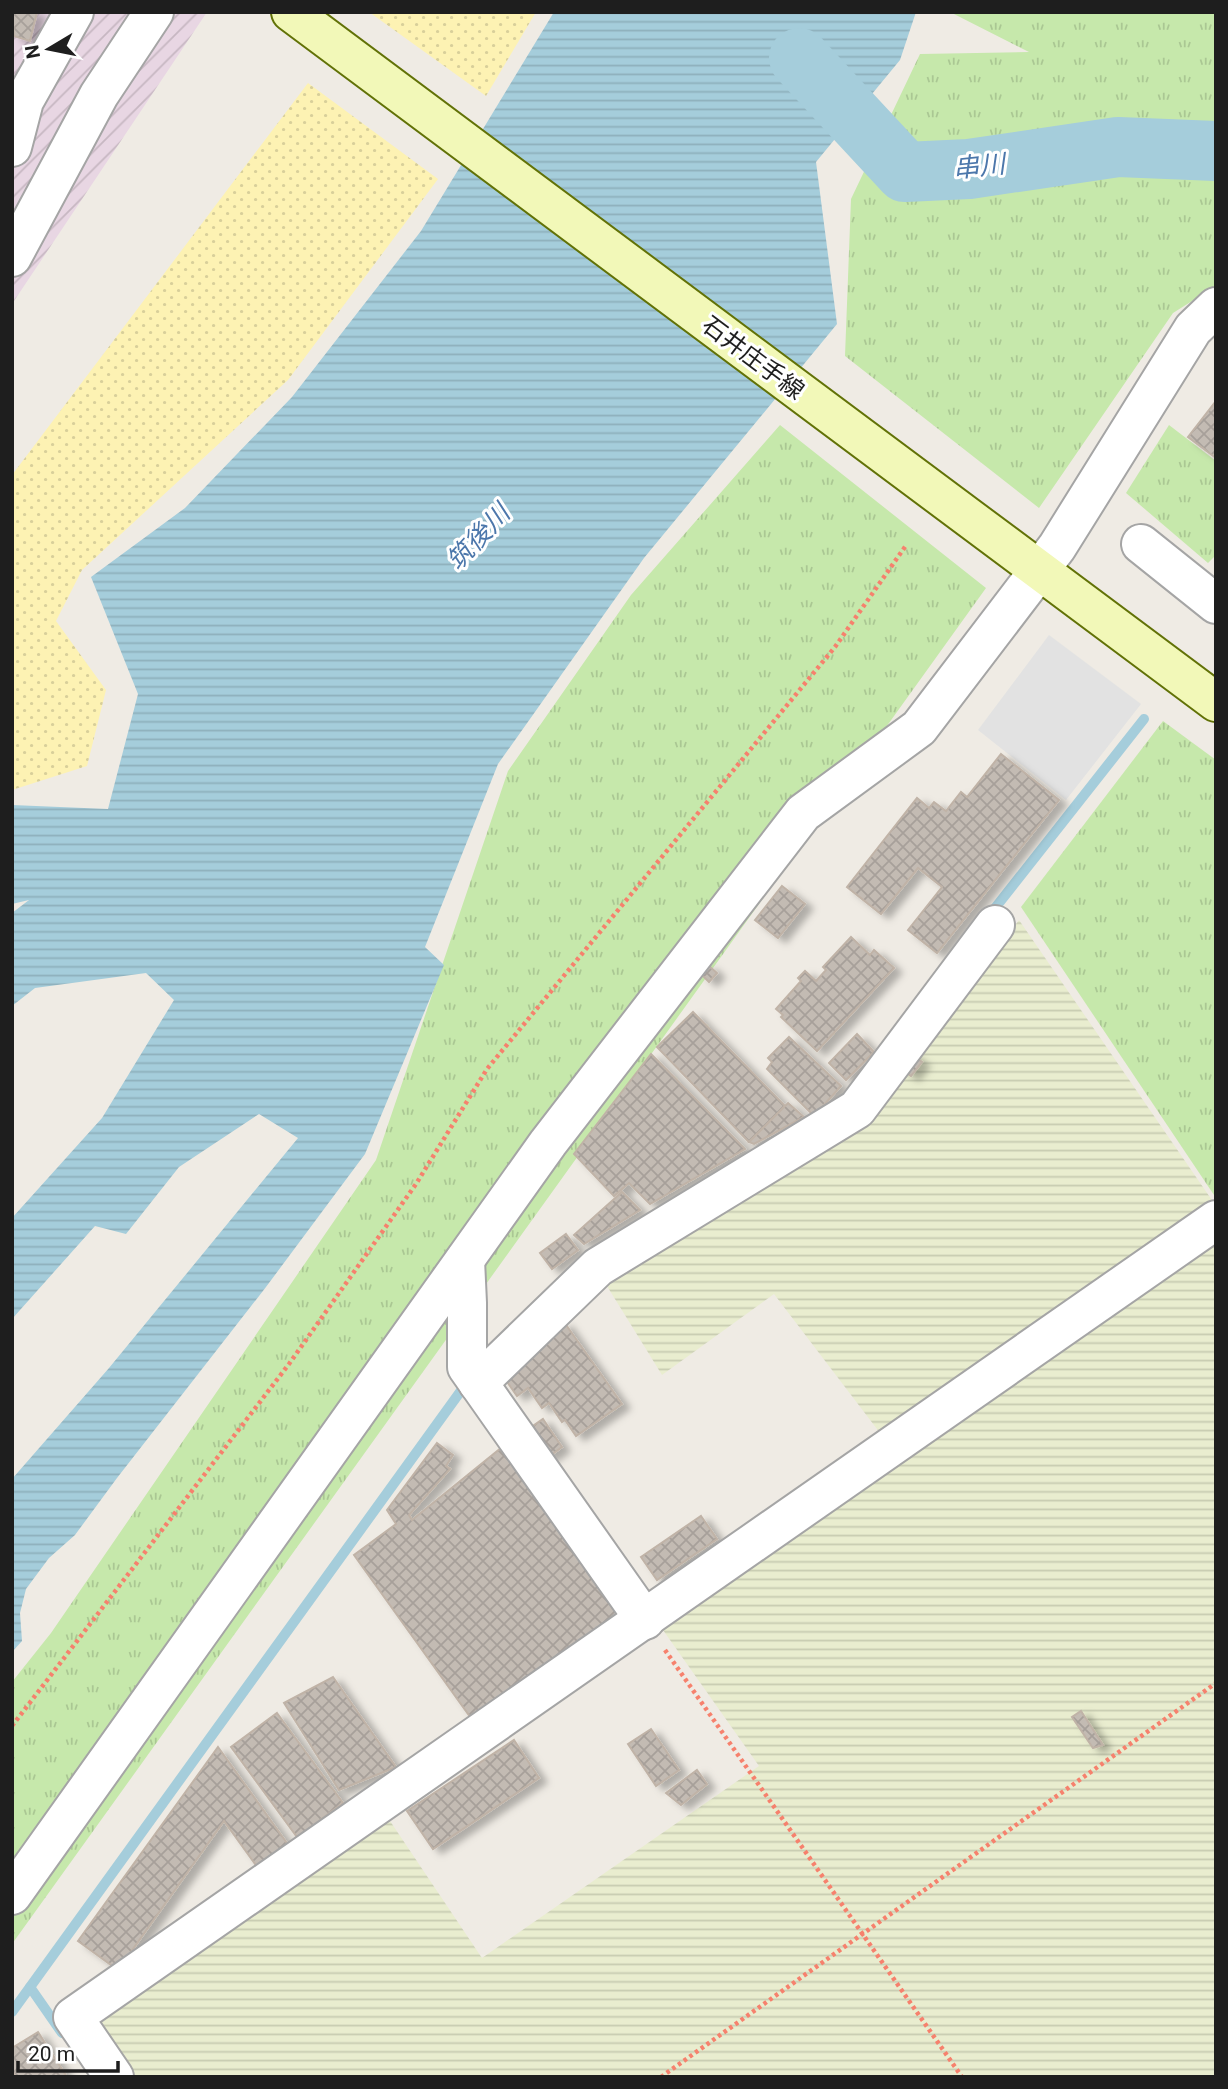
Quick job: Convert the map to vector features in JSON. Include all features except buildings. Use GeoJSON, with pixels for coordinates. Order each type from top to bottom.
{"type":"FeatureCollection","features":[{"type":"Feature","properties":{"kind":"main road","name":"石井庄手線"},"geometry":{"type":"LineString","coordinates":[[291,12],[1038,572],[1216,702]]}},
{"type":"Feature","properties":{"kind":"street"},"geometry":{"type":"LineString","coordinates":[[12,147],[24,101],[74,12]]}},
{"type":"Feature","properties":{"kind":"street"},"geometry":{"type":"LineString","coordinates":[[12,257],[99,95],[154,12]]}},
{"type":"Feature","properties":{"kind":"street"},"geometry":{"type":"LineString","coordinates":[[12,1895],[548,1143],[803,813],[919,728],[1057,547],[1193,329],[1216,307]]}},
{"type":"Feature","properties":{"kind":"street"},"geometry":{"type":"LineString","coordinates":[[1141,544],[1216,604]]}},
{"type":"Feature","properties":{"kind":"street"},"geometry":{"type":"LineString","coordinates":[[472,1375],[598,1267],[857,1109],[995,925]]}},
{"type":"Feature","properties":{"kind":"street"},"geometry":{"type":"LineString","coordinates":[[114,2077],[73,2017],[1216,1220]]}},
{"type":"Feature","properties":{"kind":"street"},"geometry":{"type":"LineString","coordinates":[[465,1260],[472,1375],[645,1620]]}},
{"type":"Feature","properties":{"kind":"path"},"geometry":{"type":"LineString","coordinates":[[12,1726],[289,1364],[416,1184],[487,1069],[835,647],[907,544]]}},
{"type":"Feature","properties":{"kind":"path"},"geometry":{"type":"LineString","coordinates":[[645,1620],[962,2077]]}},
{"type":"Feature","properties":{"kind":"path"},"geometry":{"type":"LineString","coordinates":[[661,2077],[1216,1683]]}},
{"type":"Feature","properties":{"kind":"shaded area"},"geometry":{"type":"Polygon","coordinates":[[[12,12],[207,12],[12,304],[12,12]]]}},
{"type":"Feature","properties":{"kind":"shaded area"},"geometry":{"type":"Polygon","coordinates":[[[1049,635],[1141,704],[1066,800],[978,730],[1049,635]]]}},
{"type":"Feature","properties":{"kind":"green space"},"geometry":{"type":"Polygon","coordinates":[[[950,12],[1216,12],[1216,286],[1173,313],[1039,508],[845,356],[851,199],[920,54],[1029,52],[950,12]]]}},
{"type":"Feature","properties":{"kind":"green space"},"geometry":{"type":"Polygon","coordinates":[[[780,425],[986,588],[12,1944],[12,1682],[51,1633],[376,1160],[508,771],[631,595],[780,425]]]}},
{"type":"Feature","properties":{"kind":"green space"},"geometry":{"type":"Polygon","coordinates":[[[1169,425],[1216,461],[1216,555],[1208,563],[1126,493],[1169,425]]]}},
{"type":"Feature","properties":{"kind":"green space"},"geometry":{"type":"Polygon","coordinates":[[[1163,721],[1216,760],[1216,1198],[1021,907],[1163,721]]]}},
{"type":"Feature","properties":{"kind":"green space"},"geometry":{"type":"Polygon","coordinates":[[[1019,920],[1216,1206],[1216,2077],[128,2077],[90,2024],[388,1818],[482,1958],[759,1766],[658,1623],[893,1450],[774,1294],[662,1375],[602,1278],[876,1114],[1019,920]]]}},
{"type":"Feature","properties":{"kind":"sand"},"geometry":{"type":"Polygon","coordinates":[[[369,12],[536,12],[486,96],[369,12]]]}},
{"type":"Feature","properties":{"kind":"sand"},"geometry":{"type":"Polygon","coordinates":[[[308,83],[438,179],[288,380],[82,570],[56,621],[106,690],[87,766],[12,790],[12,475],[308,83]]]}},
{"type":"Feature","properties":{"kind":"water","name":"筑後川"},"geometry":{"type":"Polygon","coordinates":[[[554,12],[916,12],[900,60],[816,162],[837,324],[644,558],[498,764],[425,947],[444,965],[365,1154],[75,1535],[49,1558],[26,1589],[20,1613],[22,1641],[12,1652],[12,1479],[109,1368],[298,1138],[259,1114],[179,1167],[126,1234],[95,1226],[12,1319],[12,1218],[102,1118],[174,1000],[146,973],[35,988],[12,1006],[12,913],[29,900],[12,904],[12,805],[108,809],[138,694],[91,577],[185,508],[292,397],[421,231],[554,12]]]}},
{"type":"Feature","properties":{"kind":"waterway","name":"串川"},"geometry":{"type":"LineString","coordinates":[[799,58],[905,172],[969,169],[1118,147],[1216,151]]}},
{"type":"Feature","properties":{"kind":"waterway"},"geometry":{"type":"LineString","coordinates":[[988,917],[1144,719]]}},
{"type":"Feature","properties":{"kind":"waterway"},"geometry":{"type":"LineString","coordinates":[[12,2012],[468,1381]]}},
{"type":"Feature","properties":{"kind":"waterway"},"geometry":{"type":"LineString","coordinates":[[30,1987],[62,2033]]}}]}
